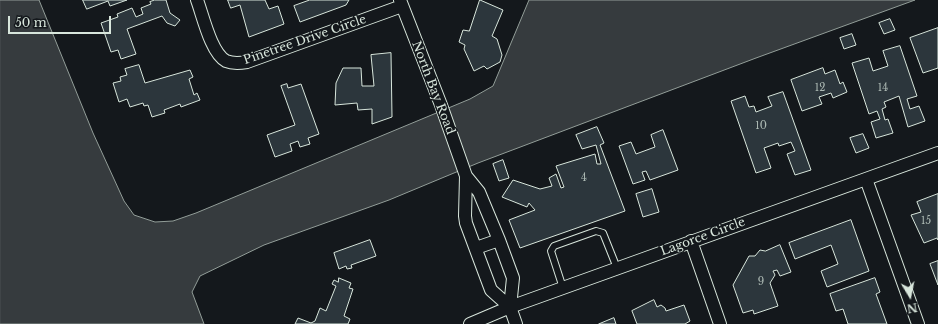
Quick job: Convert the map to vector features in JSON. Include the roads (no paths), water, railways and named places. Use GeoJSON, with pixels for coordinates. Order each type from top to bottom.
{"type":"FeatureCollection","features":[{"type":"Feature","properties":{"kind":"street","name":"Pinetree Drive Circle"},"geometry":{"type":"LineString","coordinates":[[197,0],[213,45],[226,61],[237,64],[247,62],[401,3]]}},
{"type":"Feature","properties":{"kind":"street","name":"North Bay Road"},"geometry":{"type":"LineString","coordinates":[[401,3],[441,105],[466,176]]}},
{"type":"Feature","properties":{"kind":"street","name":"Lagorce Circle"},"geometry":{"type":"LineString","coordinates":[[470,324],[510,307],[938,153]]}},
{"type":"Feature","properties":{"kind":"street"},"geometry":{"type":"LineString","coordinates":[[466,176],[479,192],[513,278],[510,307],[516,324]]}},
{"type":"Feature","properties":{"kind":"street"},"geometry":{"type":"LineString","coordinates":[[466,176],[464,216],[491,290],[510,307]]}},
{"type":"Feature","properties":{"kind":"street"},"geometry":{"type":"LineString","coordinates":[[866,179],[918,324]]}},
{"type":"Feature","properties":{"kind":"street"},"geometry":{"type":"LineString","coordinates":[[476,248],[499,240]]}},
{"type":"Feature","properties":{"kind":"street"},"geometry":{"type":"LineString","coordinates":[[691,242],[720,324]]}},
{"type":"Feature","properties":{"kind":"lane"},"geometry":{"type":"LineString","coordinates":[[563,288],[551,251],[554,246],[575,238],[596,231],[603,233],[617,268]]}}]}
